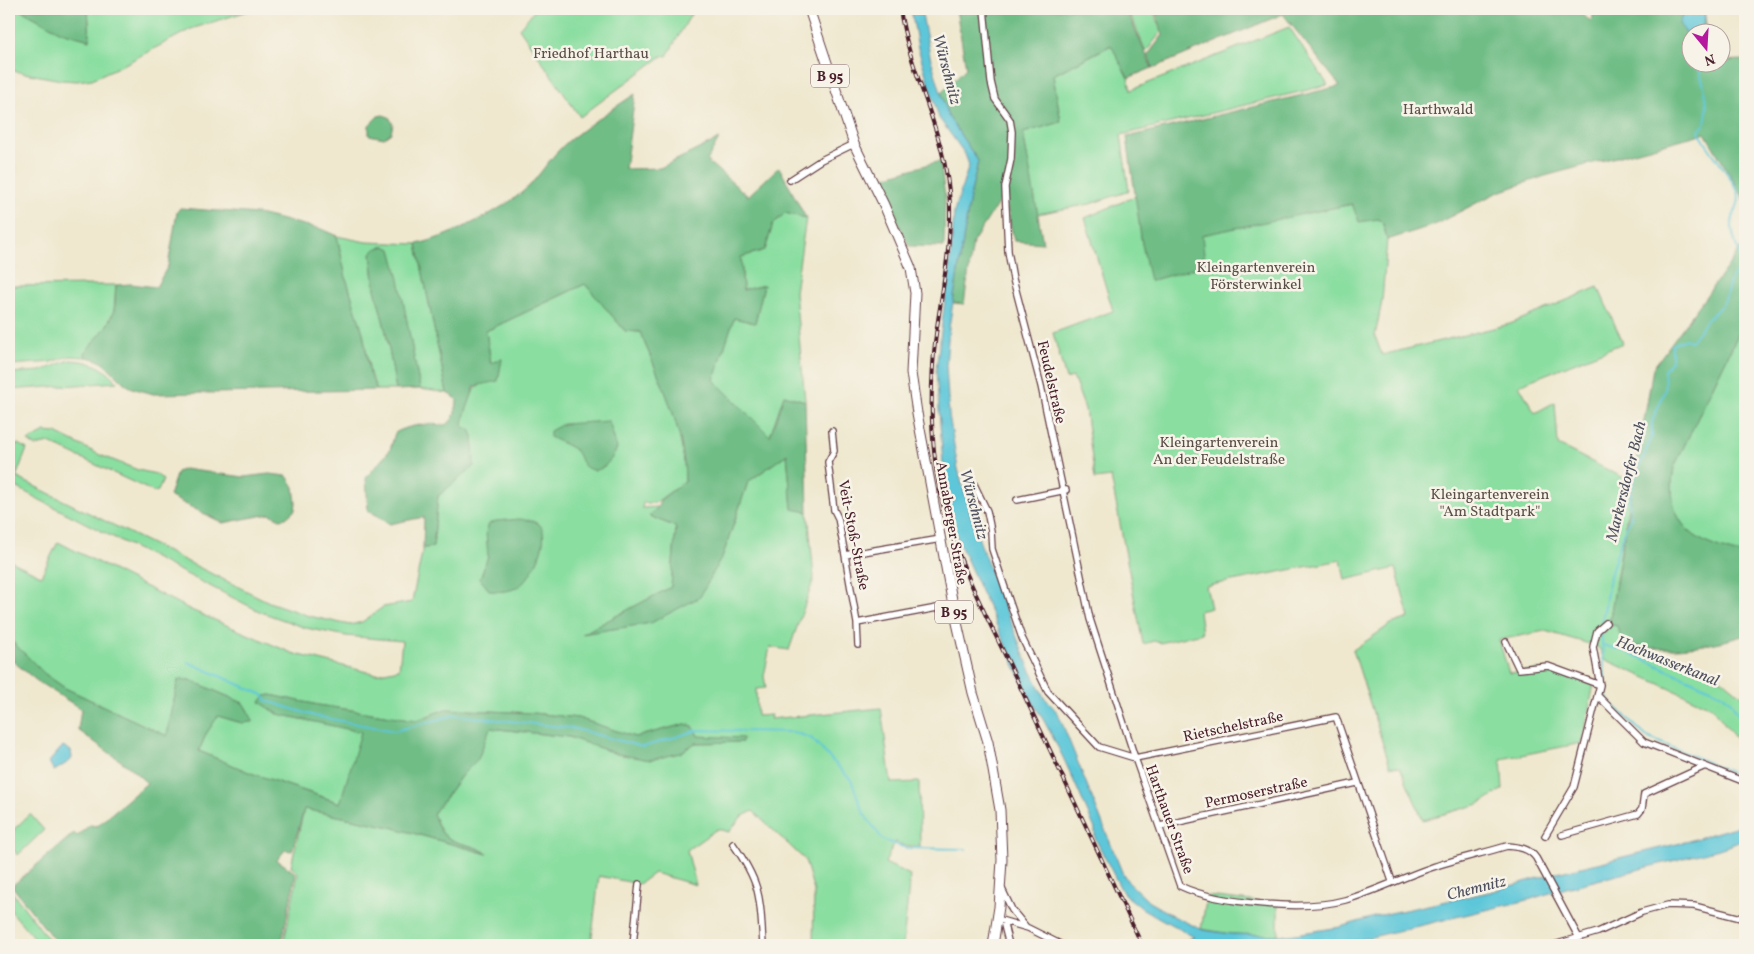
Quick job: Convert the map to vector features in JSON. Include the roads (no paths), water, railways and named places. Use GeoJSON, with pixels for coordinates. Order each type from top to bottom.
{"type":"FeatureCollection","features":[{"type":"Feature","properties":{"kind":"main road","name":"Annaberger Straße"},"geometry":{"type":"LineString","coordinates":[[809,9],[854,144],[884,204],[911,268],[915,293],[911,373],[953,605],[995,774],[1000,814],[1000,920],[992,945]]}},
{"type":"Feature","properties":{"kind":"street","name":"Feudelstraße"},"geometry":{"type":"LineString","coordinates":[[984,9],[991,82],[995,99],[1010,120],[1012,132],[1011,159],[1005,187],[1009,258],[1065,490],[1090,618],[1135,758]]}},
{"type":"Feature","properties":{"kind":"street"},"geometry":{"type":"LineString","coordinates":[[790,180],[821,160],[854,144]]}},
{"type":"Feature","properties":{"kind":"street","name":"Veit-Stoß-Straße"},"geometry":{"type":"LineString","coordinates":[[832,431],[834,451],[828,462],[829,471],[834,510],[838,518],[857,623],[858,645]]}},
{"type":"Feature","properties":{"kind":"street","name":"Harthauer Straße"},"geometry":{"type":"LineString","coordinates":[[972,480],[987,511],[992,549],[1010,603],[1026,647],[1048,692],[1099,747],[1135,758],[1180,886],[1207,896],[1251,902],[1321,904],[1344,900],[1432,867],[1507,846],[1531,851],[1544,869],[1579,938]]}},
{"type":"Feature","properties":{"kind":"street"},"geometry":{"type":"LineString","coordinates":[[1017,500],[1065,490]]}},
{"type":"Feature","properties":{"kind":"street"},"geometry":{"type":"LineString","coordinates":[[845,555],[941,539]]}},
{"type":"Feature","properties":{"kind":"street"},"geometry":{"type":"LineString","coordinates":[[857,623],[953,605]]}},
{"type":"Feature","properties":{"kind":"street"},"geometry":{"type":"LineString","coordinates":[[1545,836],[1574,787],[1600,685],[1593,647],[1598,631],[1606,623]]}},
{"type":"Feature","properties":{"kind":"street"},"geometry":{"type":"LineString","coordinates":[[1506,642],[1519,668],[1548,666],[1600,685]]}},
{"type":"Feature","properties":{"kind":"street"},"geometry":{"type":"LineString","coordinates":[[1598,696],[1644,742],[1703,767],[1745,782]]}},
{"type":"Feature","properties":{"kind":"street","name":"Rietschelstraße"},"geometry":{"type":"LineString","coordinates":[[1135,758],[1336,717],[1357,783]]}},
{"type":"Feature","properties":{"kind":"street"},"geometry":{"type":"LineString","coordinates":[[1562,835],[1638,814],[1642,809],[1644,794],[1703,767]]}},
{"type":"Feature","properties":{"kind":"street"},"geometry":{"type":"LineString","coordinates":[[1357,783],[1392,882]]}},
{"type":"Feature","properties":{"kind":"street","name":"Permoserstraße"},"geometry":{"type":"LineString","coordinates":[[1160,826],[1357,783]]}},
{"type":"Feature","properties":{"kind":"street"},"geometry":{"type":"LineString","coordinates":[[733,844],[755,878],[761,902],[763,945]]}},
{"type":"Feature","properties":{"kind":"street"},"geometry":{"type":"LineString","coordinates":[[633,945],[639,884]]}},
{"type":"Feature","properties":{"kind":"street"},"geometry":{"type":"LineString","coordinates":[[1000,885],[1012,910],[1028,928]]}},
{"type":"Feature","properties":{"kind":"street"},"geometry":{"type":"LineString","coordinates":[[1554,945],[1579,938],[1642,912],[1668,905],[1694,906],[1745,919]]}},
{"type":"Feature","properties":{"kind":"street"},"geometry":{"type":"LineString","coordinates":[[1000,920],[1028,928],[1062,945]]}},
{"type":"Feature","properties":{"kind":"street"},"geometry":{"type":"LineString","coordinates":[[1000,920],[1009,945]]}},
{"type":"Feature","properties":{"kind":"water"},"geometry":{"type":"Polygon","coordinates":[[[911,9],[921,9],[930,56],[948,116],[978,161],[970,197],[949,327],[946,365],[949,415],[958,469],[972,520],[1028,665],[1044,697],[1058,713],[1122,872],[1128,882],[1149,902],[1203,930],[1231,934],[1289,935],[1340,927],[1381,915],[1489,892],[1556,873],[1685,842],[1745,824],[1745,840],[1719,849],[1566,888],[1528,900],[1338,945],[1176,945],[1194,937],[1143,909],[1123,893],[1095,838],[1095,829],[1065,761],[1027,692],[957,538],[945,491],[936,370],[951,253],[954,212],[969,165],[965,154],[939,118],[918,48],[911,9]]]}},
{"type":"Feature","properties":{"kind":"water"},"geometry":{"type":"Polygon","coordinates":[[[1684,9],[1704,9],[1704,22],[1682,22],[1682,28],[1679,24],[1684,9]]]}},
{"type":"Feature","properties":{"kind":"water"},"geometry":{"type":"Polygon","coordinates":[[[63,746],[71,751],[72,758],[54,771],[49,762],[63,746]]]}},
{"type":"Feature","properties":{"kind":"waterway"},"geometry":{"type":"LineString","coordinates":[[1700,72],[1707,107],[1705,122]]}},
{"type":"Feature","properties":{"kind":"waterway"},"geometry":{"type":"LineString","coordinates":[[1704,125],[1699,130],[1701,135],[1738,192],[1739,201],[1732,221],[1732,231],[1743,263]]}},
{"type":"Feature","properties":{"kind":"waterway","name":"Markersdorfer Bach"},"geometry":{"type":"LineString","coordinates":[[1602,622],[1610,576],[1623,533],[1631,518],[1629,502],[1634,479],[1652,437],[1652,421],[1665,391],[1664,370],[1672,361],[1672,345],[1685,339],[1691,341],[1707,320],[1721,306],[1725,300],[1730,281],[1745,262]]}},
{"type":"Feature","properties":{"kind":"waterway","name":"Markersdorfer Bach"},"geometry":{"type":"LineString","coordinates":[[1601,632],[1607,699],[1647,737],[1745,778]]}},
{"type":"Feature","properties":{"kind":"waterway","name":"Hochwasserkanal"},"geometry":{"type":"LineString","coordinates":[[1603,645],[1627,652],[1722,694],[1730,701],[1745,725]]}},
{"type":"Feature","properties":{"kind":"waterway"},"geometry":{"type":"LineString","coordinates":[[188,662],[263,695],[267,701],[315,716],[395,731],[455,715],[572,728],[643,747],[698,730],[793,732],[811,738],[851,780],[864,814],[883,840],[906,848],[966,849]]}},
{"type":"Feature","properties":{"kind":"railway"},"geometry":{"type":"LineString","coordinates":[[900,9],[905,34],[942,154],[950,205],[948,254],[936,334],[932,378],[932,423],[936,468],[945,512],[951,533],[976,595],[1142,945]]}},
{"type":"Feature","properties":{"kind":"park label","name":"Friedhof Harthau"},"geometry":{"type":"Point","coordinates":[591,53]}},
{"type":"Feature","properties":{"kind":"park label","name":"Harthwald"},"geometry":{"type":"Point","coordinates":[1438,109]}},
{"type":"Feature","properties":{"kind":"park label","name":"Kleingartenverein Försterwinkel"},"geometry":{"type":"Point","coordinates":[1256,276]}},
{"type":"Feature","properties":{"kind":"park label","name":"Kleingartenverein An der Feudelstraße"},"geometry":{"type":"Point","coordinates":[1219,450]}},
{"type":"Feature","properties":{"kind":"park label","name":"Kleingartenverein \"Am Stadtpark\""},"geometry":{"type":"Point","coordinates":[1490,502]}},
{"type":"Feature","properties":{"kind":"water label","name":"Würschnitz"},"geometry":{"type":"Point","coordinates":[948,69]}},
{"type":"Feature","properties":{"kind":"water label","name":"Würschnitz"},"geometry":{"type":"Point","coordinates":[975,504]}},
{"type":"Feature","properties":{"kind":"water label","name":"Chemnitz"},"geometry":{"type":"Point","coordinates":[1476,887]}}]}
